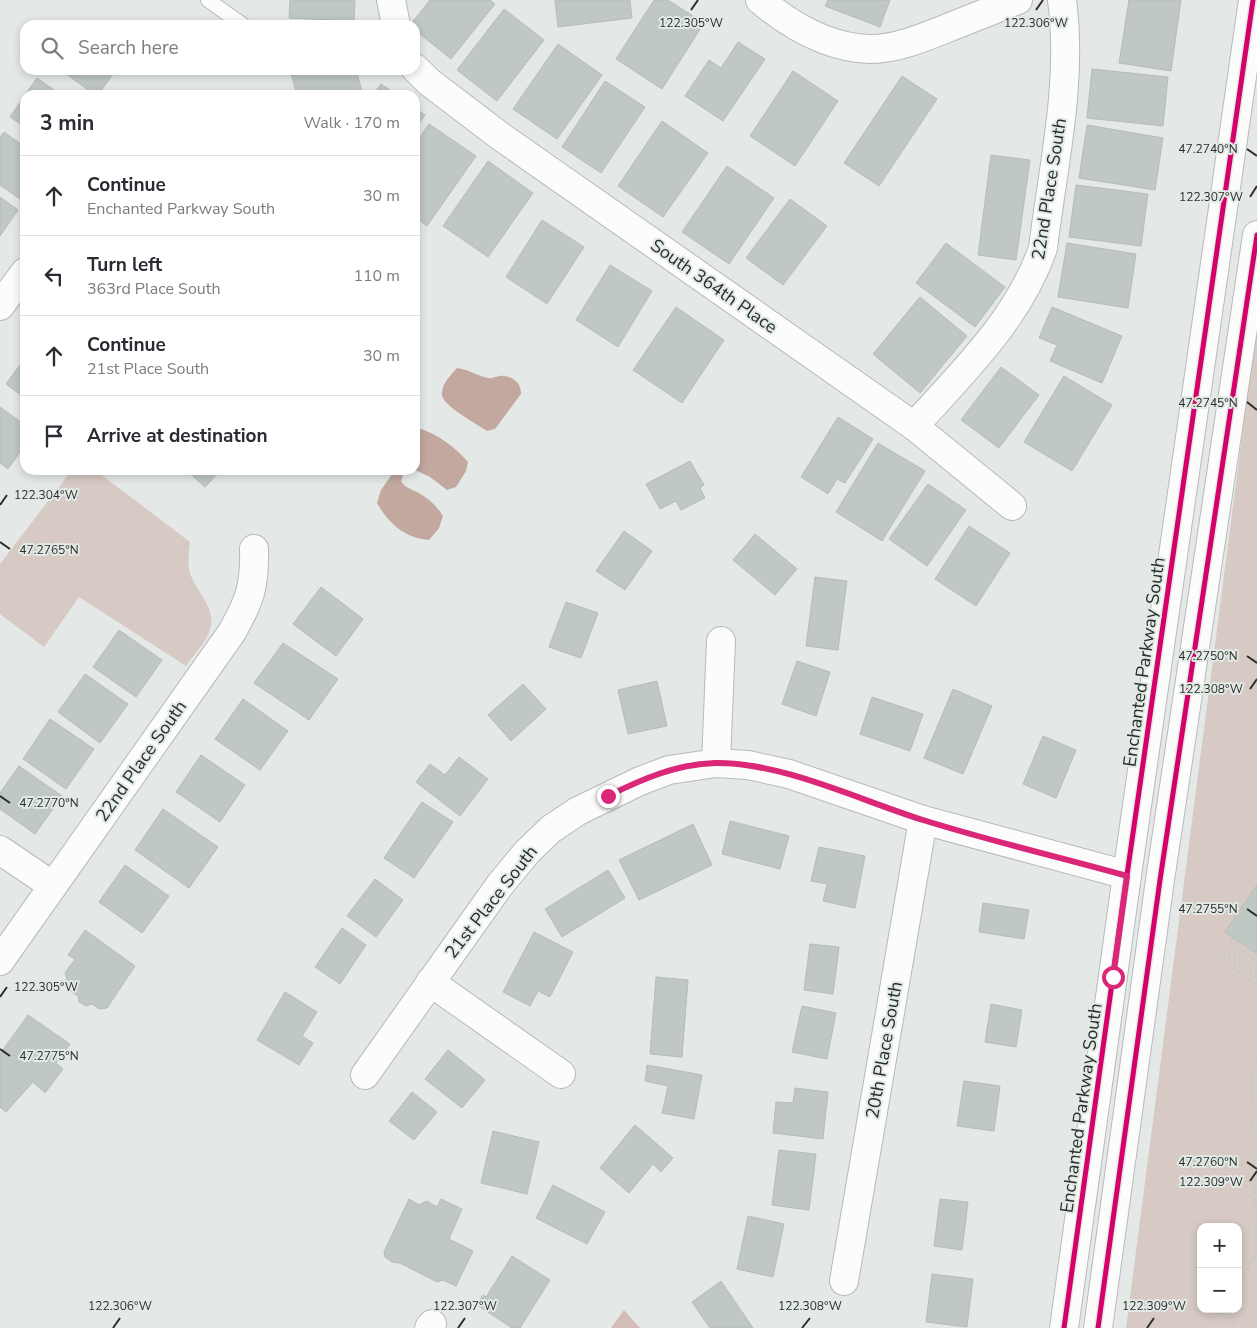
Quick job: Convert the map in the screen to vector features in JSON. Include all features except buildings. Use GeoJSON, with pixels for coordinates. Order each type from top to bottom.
{"type":"FeatureCollection","features":[{"type":"Feature","properties":{"kind":"street"},"geometry":{"type":"LineString","coordinates":[[391,0],[395,20]]}},
{"type":"Feature","properties":{"kind":"street"},"geometry":{"type":"LineString","coordinates":[[760,0],[785,19],[817,37],[844,46],[870,49],[902,44],[1018,0]]}},
{"type":"Feature","properties":{"kind":"street","name":"22nd Place South"},"geometry":{"type":"LineString","coordinates":[[914,426],[975,358],[1002,323],[1021,295],[1041,255],[1066,82],[1065,30],[1062,0]]}},
{"type":"Feature","properties":{"kind":"street","name":"Enchanted Parkway South"},"geometry":{"type":"LineString","coordinates":[[1064,1328],[1253,0]]}},
{"type":"Feature","properties":{"kind":"street","name":"South 364th Place"},"geometry":{"type":"LineString","coordinates":[[420,73],[429,82],[500,136],[914,426],[1012,506]]}},
{"type":"Feature","properties":{"kind":"street"},"geometry":{"type":"LineString","coordinates":[[1098,1328],[1160,880],[1257,235]]}},
{"type":"Feature","properties":{"kind":"street"},"geometry":{"type":"LineString","coordinates":[[0,306],[20,279]]}},
{"type":"Feature","properties":{"kind":"street","name":"22nd Place South"},"geometry":{"type":"LineString","coordinates":[[0,961],[232,632],[245,609],[252,590],[254,549]]}},
{"type":"Feature","properties":{"kind":"street"},"geometry":{"type":"LineString","coordinates":[[716,763],[721,641]]}},
{"type":"Feature","properties":{"kind":"street","name":"21st Place South"},"geometry":{"type":"LineString","coordinates":[[365,1075],[499,886],[527,852],[551,829],[578,810],[640,780],[669,770],[692,765],[716,763],[748,765],[789,774],[923,820],[1127,876]]}},
{"type":"Feature","properties":{"kind":"street","name":"20th Place South"},"geometry":{"type":"LineString","coordinates":[[844,1281],[923,820]]}},
{"type":"Feature","properties":{"kind":"street"},"geometry":{"type":"LineString","coordinates":[[0,850],[53,886]]}},
{"type":"Feature","properties":{"kind":"street"},"geometry":{"type":"LineString","coordinates":[[1127,876],[1134,880],[1141,890],[1143,913],[1128,1020],[1138,1038]]}},
{"type":"Feature","properties":{"kind":"street"},"geometry":{"type":"LineString","coordinates":[[430,982],[561,1074]]}},
{"type":"Feature","properties":{"kind":"lane"},"geometry":{"type":"LineString","coordinates":[[208,0],[236,20]]}},
{"type":"Feature","properties":{"kind":"path"},"geometry":{"type":"LineString","coordinates":[[1233,938],[1230,943],[1257,961]]}},
{"type":"Feature","properties":{"kind":"path"},"geometry":{"type":"LineString","coordinates":[[1257,967],[1226,947],[1224,950],[1257,974]]}},
{"type":"Feature","properties":{"kind":"path"},"geometry":{"type":"LineString","coordinates":[[1257,974],[1256,977],[1221,954],[1219,958],[1257,985]]}},
{"type":"Feature","properties":{"kind":"path"},"geometry":{"type":"LineString","coordinates":[[1242,1280],[1256,1254],[1252,1078],[1257,1058]]}},
{"type":"Feature","properties":{"kind":"path"},"geometry":{"type":"LineString","coordinates":[[1252,1078],[1257,1079]]}},
{"type":"Feature","properties":{"kind":"path"},"geometry":{"type":"LineString","coordinates":[[1253,1128],[1257,1126]]}},
{"type":"Feature","properties":{"kind":"path"},"geometry":{"type":"LineString","coordinates":[[1233,1313],[1235,1328]]}},
{"type":"Feature","properties":{"kind":"shaded area"},"geometry":{"type":"Polygon","coordinates":[[[1257,322],[1257,1328],[1126,1328],[1257,322]]]}},
{"type":"Feature","properties":{"kind":"shaded area"},"geometry":{"type":"Polygon","coordinates":[[[457,368],[488,378],[508,377],[514,379],[519,384],[521,394],[495,429],[487,431],[454,409],[444,399],[442,395],[443,387],[457,368]]]}},
{"type":"Feature","properties":{"kind":"shaded area"},"geometry":{"type":"Polygon","coordinates":[[[420,429],[446,442],[468,462],[466,471],[456,487],[447,490],[430,477],[420,472],[420,429]]]}},
{"type":"Feature","properties":{"kind":"shaded area"},"geometry":{"type":"Polygon","coordinates":[[[68,475],[102,475],[190,542],[188,561],[190,573],[210,612],[211,626],[207,637],[186,666],[79,597],[44,647],[0,614],[0,564],[68,475]]]}},
{"type":"Feature","properties":{"kind":"shaded area"},"geometry":{"type":"Polygon","coordinates":[[[392,475],[403,475],[401,481],[406,487],[428,500],[443,516],[439,528],[429,540],[420,539],[398,529],[377,503],[381,490],[392,475]]]}},
{"type":"Feature","properties":{"kind":"shaded area"},"geometry":{"type":"Polygon","coordinates":[[[624,1310],[640,1328],[611,1328],[624,1310]]]}},
{"type":"Feature","properties":{"kind":"cycle path"},"geometry":{"type":"LineString","coordinates":[[1064,1328],[1253,0]]}},
{"type":"Feature","properties":{"kind":"cycle path"},"geometry":{"type":"LineString","coordinates":[[1098,1328],[1160,880],[1257,235]]}},
{"type":"Feature","properties":{"kind":"route"},"geometry":{"type":"LineString","coordinates":[[608,796],[640,780],[669,770],[692,765],[716,763],[748,765],[789,774],[923,820],[1127,876],[1113,977]]}}]}
